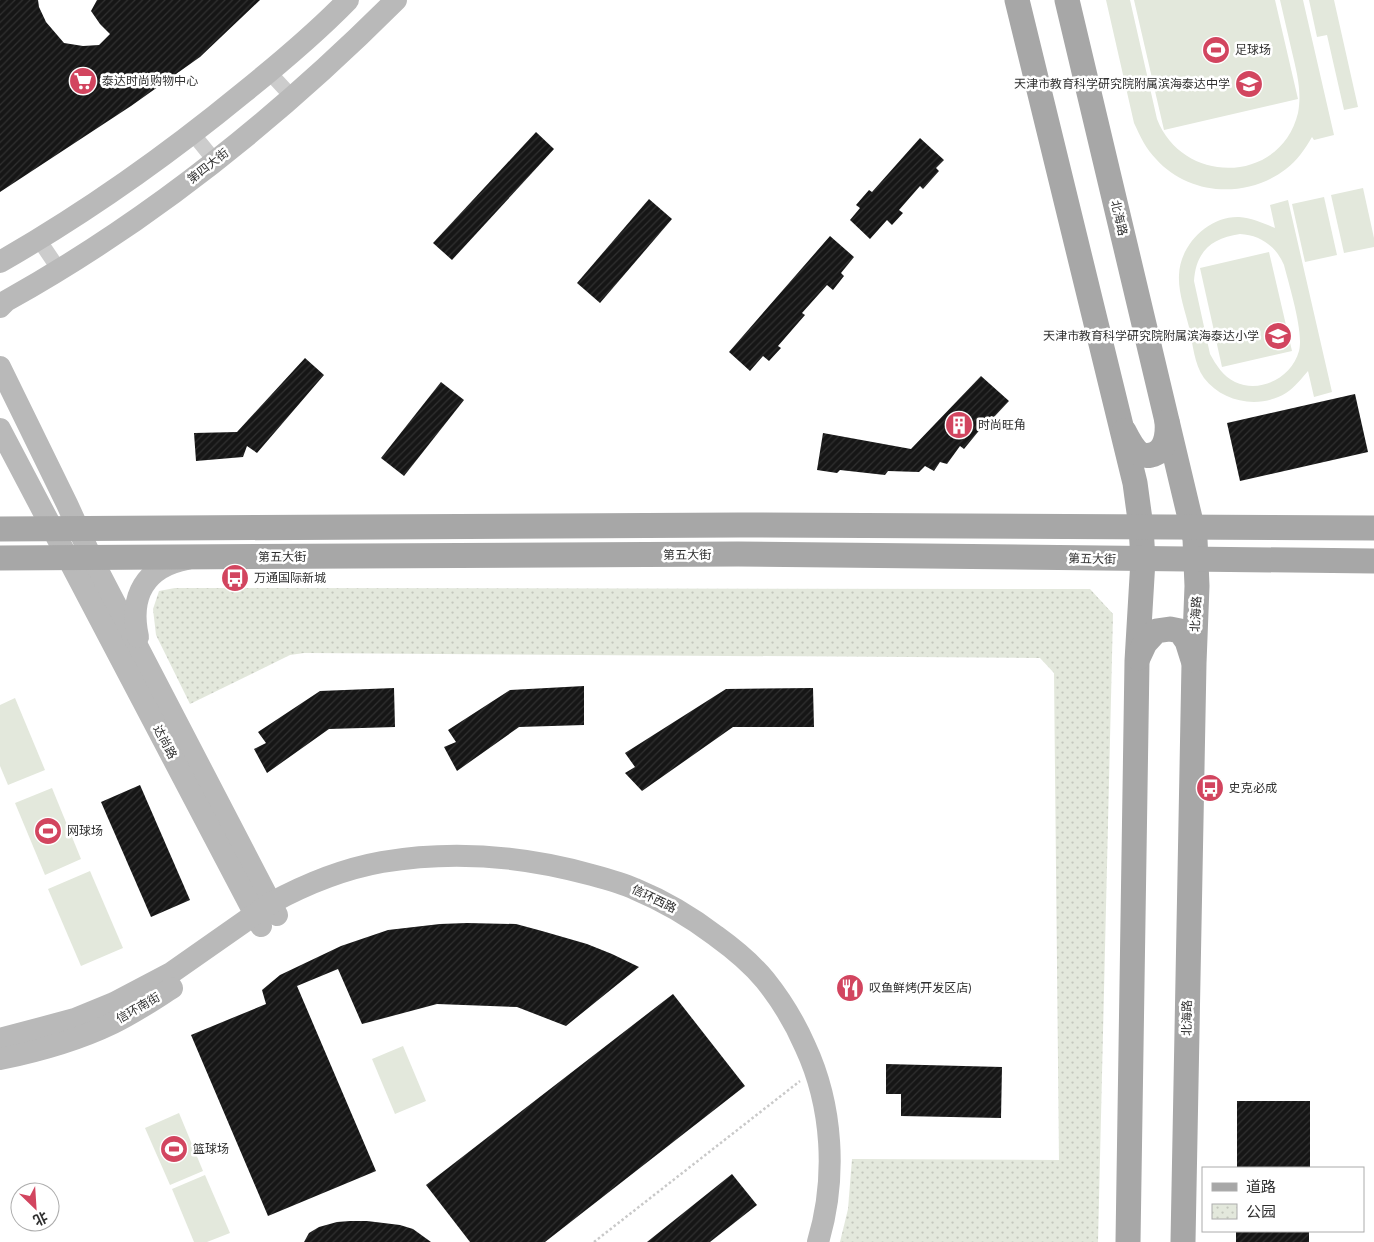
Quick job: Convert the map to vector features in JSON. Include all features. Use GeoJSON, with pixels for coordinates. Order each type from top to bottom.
{"type":"FeatureCollection","features":[{"type":"Feature","properties":{"kind":"main road"},"geometry":{"type":"LineString","coordinates":[[1017,0],[1135,483],[1146,511],[1171,541]]}},
{"type":"Feature","properties":{"kind":"main road","name":"北海路"},"geometry":{"type":"LineString","coordinates":[[1067,0],[1180,474],[1171,541],[1196,616],[1182,1242]]}},
{"type":"Feature","properties":{"kind":"main road"},"geometry":{"type":"LineString","coordinates":[[1121,424],[1135,449],[1141,455],[1147,456],[1155,454],[1162,448],[1167,431],[1166,414]]}},
{"type":"Feature","properties":{"kind":"main road"},"geometry":{"type":"LineString","coordinates":[[1180,474],[1200,505],[1212,516],[1226,523],[1250,528]]}},
{"type":"Feature","properties":{"kind":"main road"},"geometry":{"type":"LineString","coordinates":[[1084,526],[1106,522],[1125,513],[1132,502],[1135,483]]}},
{"type":"Feature","properties":{"kind":"main road"},"geometry":{"type":"LineString","coordinates":[[0,529],[739,525],[1084,526],[1171,541],[1248,560]]}},
{"type":"Feature","properties":{"kind":"main road"},"geometry":{"type":"LineString","coordinates":[[1171,541],[1250,528],[1374,528]]}},
{"type":"Feature","properties":{"kind":"main road"},"geometry":{"type":"LineString","coordinates":[[1128,1242],[1139,617],[1146,589],[1171,541]]}},
{"type":"Feature","properties":{"kind":"main road","name":"第五大街"},"geometry":{"type":"LineString","coordinates":[[0,558],[738,554],[1086,559],[1171,541]]}},
{"type":"Feature","properties":{"kind":"main road"},"geometry":{"type":"LineString","coordinates":[[1196,616],[1202,590],[1208,580],[1212,574],[1228,564],[1248,560],[1374,562]]}},
{"type":"Feature","properties":{"kind":"main road"},"geometry":{"type":"LineString","coordinates":[[1137,661],[1145,643],[1156,631],[1170,629],[1180,631],[1187,641],[1194,663]]}},
{"type":"Feature","properties":{"kind":"street"},"geometry":{"type":"LineString","coordinates":[[0,262],[39,240],[113,192],[193,134],[302,44],[348,0]]}},
{"type":"Feature","properties":{"kind":"street","name":"第四大街"},"geometry":{"type":"LineString","coordinates":[[0,306],[60,271],[113,236],[215,161],[292,98],[353,43],[396,0]]}},
{"type":"Feature","properties":{"kind":"street"},"geometry":{"type":"LineString","coordinates":[[269,72],[292,98]]}},
{"type":"Feature","properties":{"kind":"street"},"geometry":{"type":"LineString","coordinates":[[193,134],[215,161]]}},
{"type":"Feature","properties":{"kind":"street"},"geometry":{"type":"LineString","coordinates":[[39,240],[60,271]]}},
{"type":"Feature","properties":{"kind":"street"},"geometry":{"type":"LineString","coordinates":[[0,367],[92,559]]}},
{"type":"Feature","properties":{"kind":"street"},"geometry":{"type":"LineString","coordinates":[[0,429],[68,559]]}},
{"type":"Feature","properties":{"kind":"street"},"geometry":{"type":"LineString","coordinates":[[145,659],[138,639],[135,620],[136,607],[142,587],[155,571],[165,565],[192,558]]}},
{"type":"Feature","properties":{"kind":"street","name":"达尚路"},"geometry":{"type":"LineString","coordinates":[[68,559],[266,915]]}},
{"type":"Feature","properties":{"kind":"street","name":"达尚路"},"geometry":{"type":"LineString","coordinates":[[92,559],[145,659],[266,915]]}},
{"type":"Feature","properties":{"kind":"street","name":"信环西路"},"geometry":{"type":"LineString","coordinates":[[266,915],[286,895],[333,875],[380,863],[424,857],[472,855],[522,859],[572,870],[634,888],[685,914],[740,955],[764,979],[793,1022],[811,1059],[822,1091],[829,1140],[828,1189],[818,1242]]}},
{"type":"Feature","properties":{"kind":"street","name":"信环西路"},"geometry":{"type":"LineString","coordinates":[[266,915],[370,879],[420,870],[465,869],[506,871],[552,879],[602,892],[640,906],[688,932],[728,963],[748,983],[770,1011],[796,1058],[804,1078],[812,1116],[816,1155],[812,1209],[804,1242]]}},
{"type":"Feature","properties":{"kind":"street","name":"信环南街"},"geometry":{"type":"LineString","coordinates":[[0,1039],[75,1019],[114,1003],[179,968],[266,915]]}},
{"type":"Feature","properties":{"kind":"street","name":"信环南街"},"geometry":{"type":"LineString","coordinates":[[0,1059],[56,1045],[112,1024],[172,988],[266,915]]}},
{"type":"Feature","properties":{"kind":"path"},"geometry":{"type":"LineString","coordinates":[[594,1242],[804,1078]]}},
{"type":"Feature","properties":{"kind":"green space"},"geometry":{"type":"Polygon","coordinates":[[[1106,0],[1130,0],[1157,119],[1170,141],[1188,156],[1209,165],[1231,168],[1253,164],[1272,153],[1288,136],[1298,113],[1299,90],[1296,67],[1280,0],[1303,0],[1334,135],[1314,140],[1312,137],[1300,155],[1286,169],[1271,179],[1236,189],[1201,186],[1169,171],[1152,155],[1134,123],[1106,0]]]}},
{"type":"Feature","properties":{"kind":"green space","name":"足球场"},"geometry":{"type":"Polygon","coordinates":[[[1134,0],[1275,0],[1298,99],[1164,130],[1134,0]]]}},
{"type":"Feature","properties":{"kind":"green space"},"geometry":{"type":"Polygon","coordinates":[[[1309,0],[1334,0],[1358,107],[1344,110],[1327,35],[1317,37],[1309,0]]]}},
{"type":"Feature","properties":{"kind":"green space"},"geometry":{"type":"Polygon","coordinates":[[[1363,188],[1374,238],[1374,247],[1344,253],[1331,195],[1363,188]]]}},
{"type":"Feature","properties":{"kind":"green space"},"geometry":{"type":"Polygon","coordinates":[[[1324,197],[1337,255],[1305,262],[1292,204],[1324,197]]]}},
{"type":"Feature","properties":{"kind":"green space"},"geometry":{"type":"Polygon","coordinates":[[[1288,200],[1332,392],[1314,397],[1308,371],[1298,383],[1286,393],[1276,398],[1254,402],[1242,401],[1221,393],[1204,378],[1201,372],[1196,360],[1182,301],[1179,275],[1184,253],[1190,243],[1198,234],[1217,221],[1239,217],[1275,228],[1270,205],[1288,200]],[[1247,235],[1230,236],[1221,239],[1207,248],[1198,262],[1194,281],[1212,358],[1220,370],[1231,380],[1255,386],[1274,381],[1283,375],[1295,360],[1300,343],[1295,308],[1281,258],[1272,247],[1261,239],[1247,235]]]}},
{"type":"Feature","properties":{"kind":"green space"},"geometry":{"type":"Polygon","coordinates":[[[1269,252],[1292,351],[1222,367],[1200,268],[1269,252]]]}},
{"type":"Feature","properties":{"kind":"green space"},"geometry":{"type":"Polygon","coordinates":[[[175,588],[1090,589],[1113,614],[1098,1242],[840,1242],[848,1209],[852,1159],[1059,1160],[1054,673],[1040,658],[304,653],[290,655],[190,704],[156,635],[153,609],[159,591],[175,588]]]}},
{"type":"Feature","properties":{"kind":"green space"},"geometry":{"type":"Polygon","coordinates":[[[15,698],[45,770],[8,785],[0,766],[0,705],[15,698]]]}},
{"type":"Feature","properties":{"kind":"green space","name":"网球场"},"geometry":{"type":"Polygon","coordinates":[[[52,788],[81,859],[45,875],[15,803],[52,788]]]}},
{"type":"Feature","properties":{"kind":"green space"},"geometry":{"type":"Polygon","coordinates":[[[90,871],[123,948],[81,966],[48,889],[90,871]]]}},
{"type":"Feature","properties":{"kind":"green space"},"geometry":{"type":"Polygon","coordinates":[[[403,1046],[426,1101],[395,1114],[372,1059],[403,1046]]]}},
{"type":"Feature","properties":{"kind":"green space","name":"篮球场"},"geometry":{"type":"Polygon","coordinates":[[[179,1113],[203,1171],[170,1185],[145,1128],[179,1113]]]}},
{"type":"Feature","properties":{"kind":"green space","name":"篮球场"},"geometry":{"type":"Polygon","coordinates":[[[205,1175],[230,1233],[207,1242],[194,1242],[172,1189],[205,1175]]]}},
{"type":"Feature","properties":{"kind":"building","name":"泰达时尚购物中心"},"geometry":{"type":"Polygon","coordinates":[[[0,0],[38,0],[46,22],[64,43],[83,46],[99,45],[110,34],[91,11],[97,0],[260,0],[200,57],[131,106],[0,192],[0,0]]]}},
{"type":"Feature","properties":{"kind":"building"},"geometry":{"type":"Polygon","coordinates":[[[536,132],[554,149],[452,260],[433,243],[536,132]]]}},
{"type":"Feature","properties":{"kind":"building"},"geometry":{"type":"Polygon","coordinates":[[[920,138],[944,160],[936,168],[939,171],[923,189],[920,186],[899,210],[903,213],[892,225],[887,220],[870,239],[850,220],[860,208],[856,205],[869,190],[872,192],[920,138]]]}},
{"type":"Feature","properties":{"kind":"building"},"geometry":{"type":"Polygon","coordinates":[[[649,199],[672,219],[600,303],[577,283],[649,199]]]}},
{"type":"Feature","properties":{"kind":"building"},"geometry":{"type":"Polygon","coordinates":[[[830,236],[854,257],[841,273],[844,276],[833,290],[827,285],[802,313],[805,315],[778,346],[781,348],[769,361],[763,356],[750,371],[729,352],[830,236]]]}},
{"type":"Feature","properties":{"kind":"building"},"geometry":{"type":"Polygon","coordinates":[[[305,358],[324,375],[257,453],[247,446],[243,457],[196,461],[194,433],[237,432],[305,358]]]}},
{"type":"Feature","properties":{"kind":"building","name":"时尚旺角"},"geometry":{"type":"Polygon","coordinates":[[[981,376],[1009,401],[994,417],[991,416],[964,449],[960,446],[947,464],[940,462],[934,471],[925,466],[919,472],[888,471],[885,475],[840,470],[837,473],[817,470],[823,433],[911,449],[981,376]]]}},
{"type":"Feature","properties":{"kind":"building"},"geometry":{"type":"Polygon","coordinates":[[[441,382],[464,400],[404,476],[381,458],[441,382]]]}},
{"type":"Feature","properties":{"kind":"building"},"geometry":{"type":"Polygon","coordinates":[[[1355,394],[1368,452],[1240,481],[1227,423],[1355,394]]]}},
{"type":"Feature","properties":{"kind":"building"},"geometry":{"type":"Polygon","coordinates":[[[584,686],[584,725],[519,727],[457,771],[444,747],[456,742],[448,730],[510,690],[584,686]]]}},
{"type":"Feature","properties":{"kind":"building"},"geometry":{"type":"Polygon","coordinates":[[[394,688],[395,727],[329,729],[267,773],[254,749],[266,743],[258,732],[320,691],[394,688]]]}},
{"type":"Feature","properties":{"kind":"building"},"geometry":{"type":"Polygon","coordinates":[[[813,688],[814,727],[733,727],[642,791],[625,773],[635,767],[625,753],[726,689],[813,688]]]}},
{"type":"Feature","properties":{"kind":"building"},"geometry":{"type":"Polygon","coordinates":[[[140,785],[190,900],[151,917],[101,802],[140,785]]]}},
{"type":"Feature","properties":{"kind":"building"},"geometry":{"type":"Polygon","coordinates":[[[467,923],[516,924],[587,944],[639,967],[566,1026],[517,1007],[437,1004],[362,1024],[338,969],[297,986],[376,1171],[268,1216],[191,1035],[266,1004],[262,990],[280,975],[341,946],[388,930],[467,923]]]}},
{"type":"Feature","properties":{"kind":"building"},"geometry":{"type":"Polygon","coordinates":[[[673,994],[745,1086],[545,1242],[470,1242],[426,1185],[673,994]]]}},
{"type":"Feature","properties":{"kind":"building"},"geometry":{"type":"Polygon","coordinates":[[[886,1064],[1002,1067],[1001,1118],[901,1116],[901,1094],[886,1094],[886,1064]]]}},
{"type":"Feature","properties":{"kind":"building"},"geometry":{"type":"Polygon","coordinates":[[[1237,1101],[1310,1101],[1310,1167],[1237,1167],[1237,1101]]]}},
{"type":"Feature","properties":{"kind":"building"},"geometry":{"type":"Polygon","coordinates":[[[732,1174],[757,1205],[710,1242],[647,1242],[732,1174]]]}},
{"type":"Feature","properties":{"kind":"building"},"geometry":{"type":"Polygon","coordinates":[[[350,1221],[400,1225],[413,1229],[431,1242],[304,1242],[309,1233],[319,1227],[350,1221]]]}},
{"type":"Feature","properties":{"kind":"building"},"geometry":{"type":"Polygon","coordinates":[[[1236,1232],[1309,1232],[1309,1242],[1236,1242],[1236,1232]]]}},
{"type":"Feature","properties":{"kind":"place","name":"足球场"},"geometry":{"type":"Point","coordinates":[1216,50]}},
{"type":"Feature","properties":{"kind":"place","name":"泰达时尚购物中心"},"geometry":{"type":"Point","coordinates":[83,81]}},
{"type":"Feature","properties":{"kind":"place","name":"天津市教育科学研究院附属滨海泰达中学"},"geometry":{"type":"Point","coordinates":[1249,84]}},
{"type":"Feature","properties":{"kind":"place","name":"天津市教育科学研究院附属滨海泰达小学"},"geometry":{"type":"Point","coordinates":[1278,336]}},
{"type":"Feature","properties":{"kind":"place","name":"时尚旺角"},"geometry":{"type":"Point","coordinates":[959,425]}},
{"type":"Feature","properties":{"kind":"place","name":"万通国际新城"},"geometry":{"type":"Point","coordinates":[235,578]}},
{"type":"Feature","properties":{"kind":"place","name":"史克必成"},"geometry":{"type":"Point","coordinates":[1210,788]}},
{"type":"Feature","properties":{"kind":"place","name":"网球场"},"geometry":{"type":"Point","coordinates":[48,831]}},
{"type":"Feature","properties":{"kind":"place","name":"叹鱼鲜烤(开发区店)"},"geometry":{"type":"Point","coordinates":[850,988]}},
{"type":"Feature","properties":{"kind":"place","name":"篮球场"},"geometry":{"type":"Point","coordinates":[174,1149]}}]}
